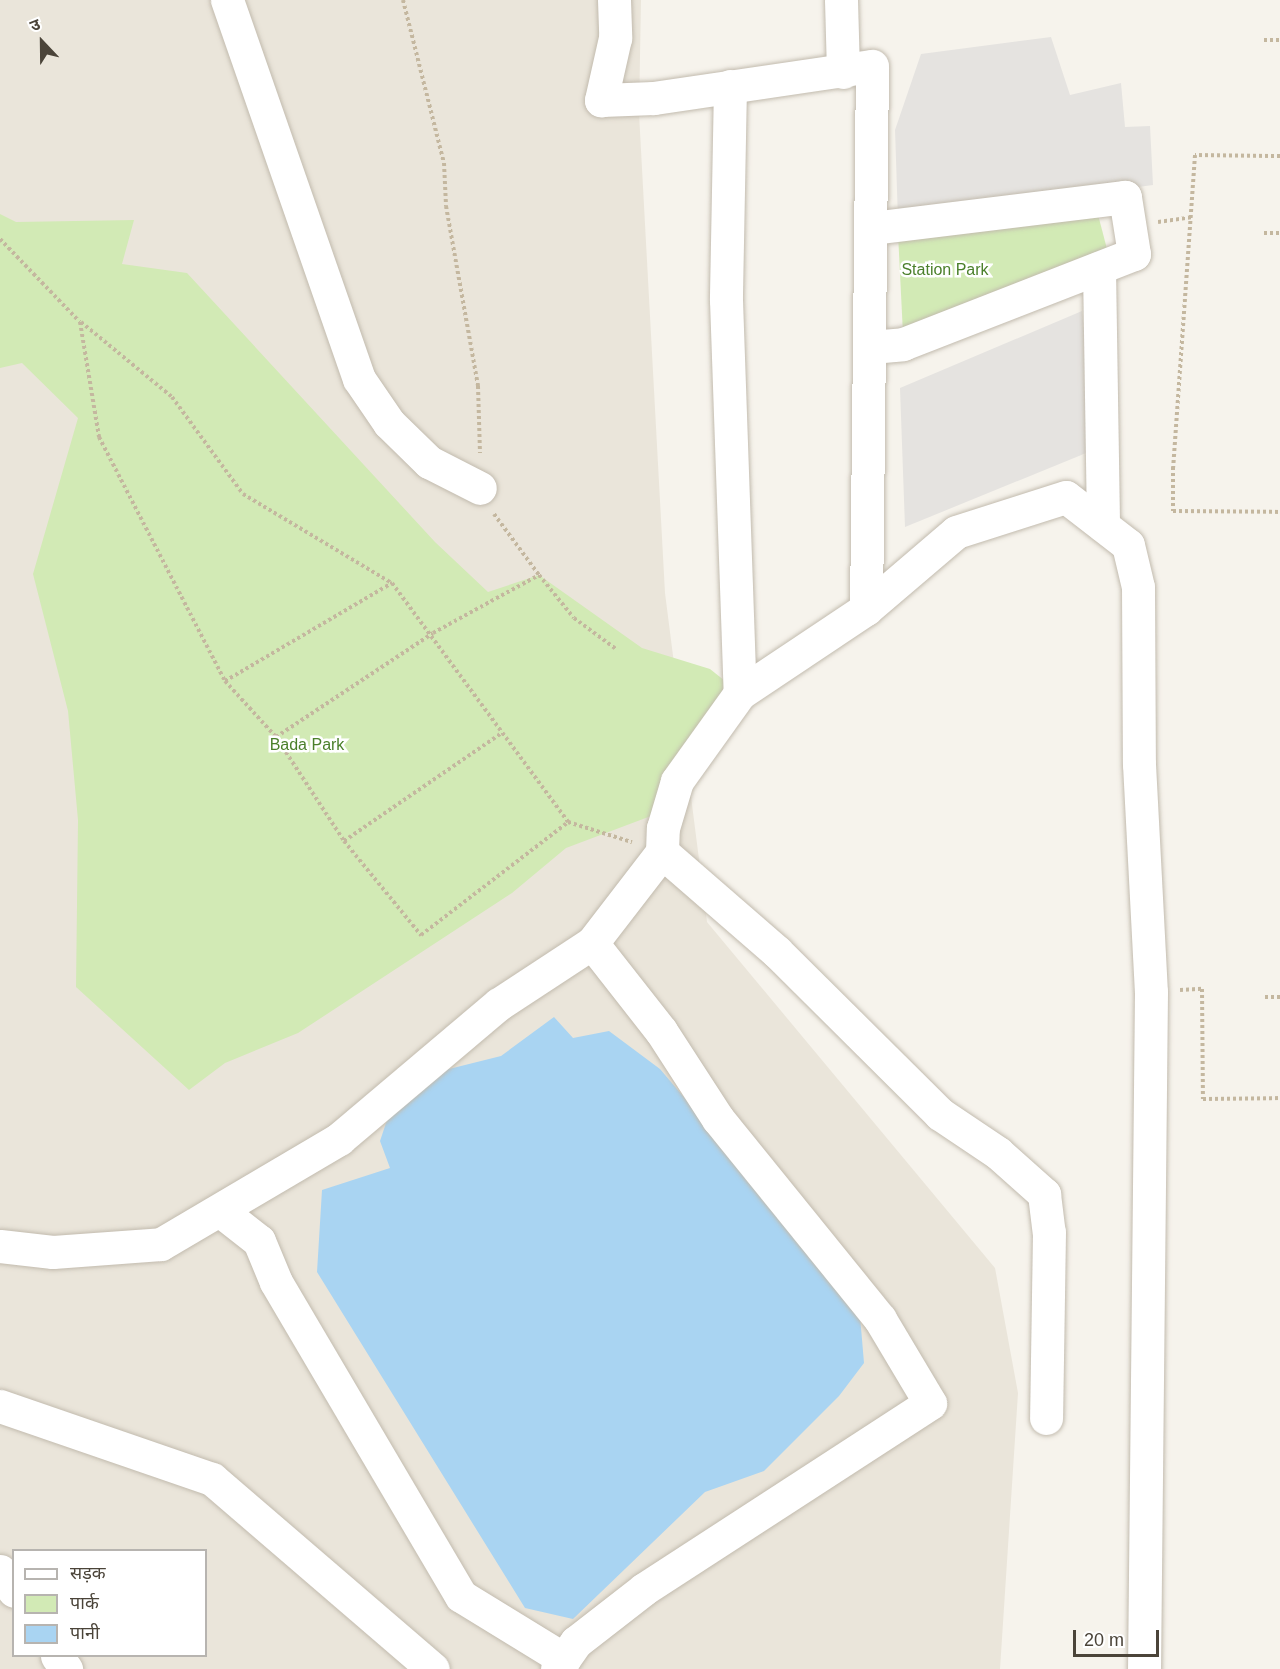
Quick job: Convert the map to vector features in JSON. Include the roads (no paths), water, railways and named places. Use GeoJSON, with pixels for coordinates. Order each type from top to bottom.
{"type":"FeatureCollection","features":[{"type":"Feature","properties":{"kind":"street"},"geometry":{"type":"LineString","coordinates":[[227,0],[359,379],[389,423],[429,462],[480,488]]}},
{"type":"Feature","properties":{"kind":"street"},"geometry":{"type":"LineString","coordinates":[[614,0],[615,38],[601,100],[843,72],[872,66],[872,347],[866,609]]}},
{"type":"Feature","properties":{"kind":"street"},"geometry":{"type":"LineString","coordinates":[[841,0],[843,72]]}},
{"type":"Feature","properties":{"kind":"street"},"geometry":{"type":"LineString","coordinates":[[730,86],[727,311],[740,693]]}},
{"type":"Feature","properties":{"kind":"street"},"geometry":{"type":"LineString","coordinates":[[872,347],[903,344],[1134,254],[1125,197],[873,228]]}},
{"type":"Feature","properties":{"kind":"street"},"geometry":{"type":"LineString","coordinates":[[1099,268],[1103,525]]}},
{"type":"Feature","properties":{"kind":"street"},"geometry":{"type":"LineString","coordinates":[[0,1246],[53,1252],[132,1249],[161,1244],[222,1212],[339,1139],[499,1004],[592,943],[662,852],[663,828],[677,781],[740,693],[866,609],[956,532],[1066,497],[1128,545],[1138,587],[1139,764],[1151,992],[1144,1669]]}},
{"type":"Feature","properties":{"kind":"street"},"geometry":{"type":"LineString","coordinates":[[662,852],[777,952],[940,1114],[998,1153],[1044,1194],[1049,1232],[1046,1418]]}},
{"type":"Feature","properties":{"kind":"street"},"geometry":{"type":"LineString","coordinates":[[222,1212],[259,1241],[276,1282],[461,1596],[561,1664],[576,1642],[644,1588],[930,1403],[880,1319],[718,1119],[661,1031],[592,943]]}},
{"type":"Feature","properties":{"kind":"street"},"geometry":{"type":"LineString","coordinates":[[0,1406],[212,1479],[433,1669]]}},
{"type":"Feature","properties":{"kind":"street"},"geometry":{"type":"LineString","coordinates":[[0,1571],[12,1588]]}},
{"type":"Feature","properties":{"kind":"water"},"geometry":{"type":"Polygon","coordinates":[[[554,1017],[573,1038],[609,1031],[660,1069],[859,1304],[864,1363],[839,1396],[764,1471],[705,1492],[573,1619],[525,1608],[317,1272],[322,1190],[390,1168],[380,1141],[394,1099],[437,1072],[501,1056],[554,1017]]]}},
{"type":"Feature","properties":{"kind":"park label","name":"Station Park"},"geometry":{"type":"Point","coordinates":[945,270]}},
{"type":"Feature","properties":{"kind":"park label","name":"Bada Park"},"geometry":{"type":"Point","coordinates":[307,745]}}]}
